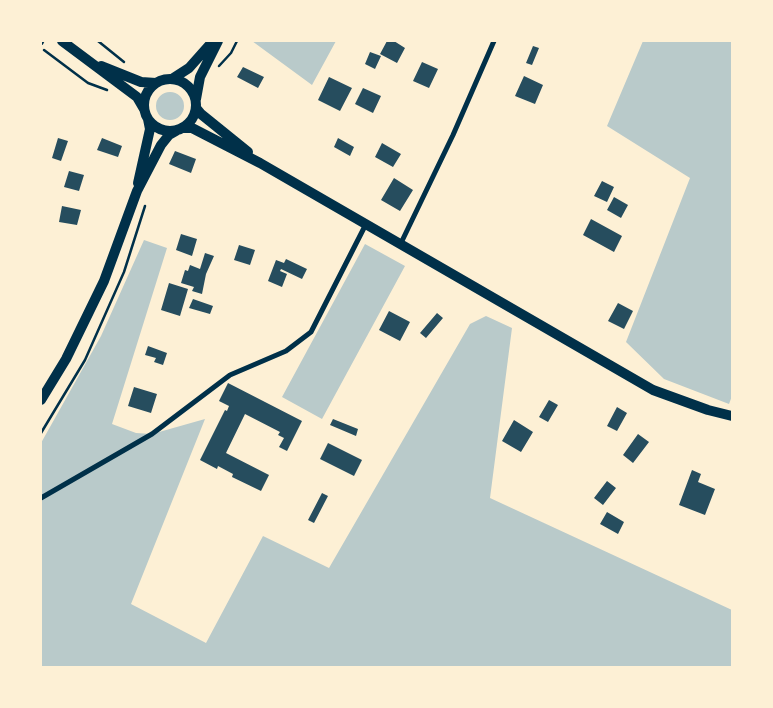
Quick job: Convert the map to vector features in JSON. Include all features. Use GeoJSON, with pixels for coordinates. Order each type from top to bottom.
{"type":"FeatureCollection","features":[{"type":"Feature","properties":{"kind":"main road"},"geometry":{"type":"LineString","coordinates":[[62,41],[136,97],[146,115],[150,129],[137,191]]}},
{"type":"Feature","properties":{"kind":"main road"},"geometry":{"type":"LineString","coordinates":[[86,60],[141,82],[156,83],[172,80],[189,68],[213,41]]}},
{"type":"Feature","properties":{"kind":"main road"},"geometry":{"type":"LineString","coordinates":[[41,400],[66,359],[104,281],[137,191],[161,145],[169,135],[190,123],[196,104],[200,77],[218,41]]}},
{"type":"Feature","properties":{"kind":"main road"},"geometry":{"type":"LineString","coordinates":[[172,80],[187,86],[201,114],[260,163]]}},
{"type":"Feature","properties":{"kind":"main road"},"geometry":{"type":"LineString","coordinates":[[156,83],[146,96],[146,115],[160,129],[192,128],[260,163],[366,223],[653,390],[708,410],[732,416]]}},
{"type":"Feature","properties":{"kind":"street"},"geometry":{"type":"LineString","coordinates":[[401,243],[453,135],[494,41]]}},
{"type":"Feature","properties":{"kind":"street"},"geometry":{"type":"LineString","coordinates":[[41,498],[152,434],[230,375],[286,351],[311,332],[366,223]]}},
{"type":"Feature","properties":{"kind":"path"},"geometry":{"type":"LineString","coordinates":[[98,41],[131,67]]}},
{"type":"Feature","properties":{"kind":"path"},"geometry":{"type":"LineString","coordinates":[[215,70],[231,53],[238,41]]}},
{"type":"Feature","properties":{"kind":"path"},"geometry":{"type":"LineString","coordinates":[[41,48],[88,83],[114,92]]}},
{"type":"Feature","properties":{"kind":"path"},"geometry":{"type":"LineString","coordinates":[[41,433],[85,360],[124,272],[141,224]]}},
{"type":"Feature","properties":{"kind":"shaded area"},"geometry":{"type":"Polygon","coordinates":[[[252,41],[336,41],[312,85],[252,41]]]}},
{"type":"Feature","properties":{"kind":"shaded area"},"geometry":{"type":"Polygon","coordinates":[[[643,41],[732,41],[732,396],[729,404],[664,379],[626,342],[690,178],[607,126],[643,41]]]}},
{"type":"Feature","properties":{"kind":"shaded area"},"geometry":{"type":"Polygon","coordinates":[[[170,92],[180,96],[184,106],[180,116],[170,120],[160,116],[156,106],[160,96],[170,92]]]}},
{"type":"Feature","properties":{"kind":"shaded area"},"geometry":{"type":"Polygon","coordinates":[[[144,240],[167,248],[112,424],[136,433],[152,434],[205,419],[131,604],[206,643],[263,536],[329,568],[470,324],[486,316],[512,328],[490,498],[732,610],[732,667],[41,667],[41,443],[101,336],[144,240]]]}},
{"type":"Feature","properties":{"kind":"shaded area"},"geometry":{"type":"Polygon","coordinates":[[[365,244],[405,266],[322,419],[282,397],[365,244]]]}},
{"type":"Feature","properties":{"kind":"building"},"geometry":{"type":"Polygon","coordinates":[[[387,41],[394,41],[405,48],[397,63],[380,54],[387,41]]]}},
{"type":"Feature","properties":{"kind":"building"},"geometry":{"type":"Polygon","coordinates":[[[533,46],[539,48],[532,65],[526,63],[533,46]]]}},
{"type":"Feature","properties":{"kind":"building"},"geometry":{"type":"Polygon","coordinates":[[[370,52],[381,56],[375,69],[365,64],[370,52]]]}},
{"type":"Feature","properties":{"kind":"building"},"geometry":{"type":"Polygon","coordinates":[[[422,62],[438,69],[429,88],[413,81],[422,62]]]}},
{"type":"Feature","properties":{"kind":"building"},"geometry":{"type":"Polygon","coordinates":[[[243,67],[264,77],[258,88],[237,77],[243,67]]]}},
{"type":"Feature","properties":{"kind":"building"},"geometry":{"type":"Polygon","coordinates":[[[524,76],[543,85],[535,104],[515,96],[524,76]]]}},
{"type":"Feature","properties":{"kind":"building"},"geometry":{"type":"Polygon","coordinates":[[[329,77],[352,88],[340,111],[318,100],[329,77]]]}},
{"type":"Feature","properties":{"kind":"building"},"geometry":{"type":"Polygon","coordinates":[[[363,88],[381,96],[373,113],[355,104],[363,88]]]}},
{"type":"Feature","properties":{"kind":"building"},"geometry":{"type":"Polygon","coordinates":[[[58,138],[68,141],[61,161],[52,158],[58,138]]]}},
{"type":"Feature","properties":{"kind":"building"},"geometry":{"type":"Polygon","coordinates":[[[102,138],[122,146],[118,157],[97,150],[102,138]]]}},
{"type":"Feature","properties":{"kind":"building"},"geometry":{"type":"Polygon","coordinates":[[[338,138],[354,147],[350,156],[334,147],[338,138]]]}},
{"type":"Feature","properties":{"kind":"building"},"geometry":{"type":"Polygon","coordinates":[[[382,143],[401,154],[393,167],[375,157],[382,143]]]}},
{"type":"Feature","properties":{"kind":"building"},"geometry":{"type":"Polygon","coordinates":[[[175,151],[196,159],[191,173],[169,164],[175,151]]]}},
{"type":"Feature","properties":{"kind":"building"},"geometry":{"type":"Polygon","coordinates":[[[69,171],[84,175],[79,191],[64,187],[69,171]]]}},
{"type":"Feature","properties":{"kind":"building"},"geometry":{"type":"Polygon","coordinates":[[[394,178],[413,190],[400,211],[381,200],[394,178]]]}},
{"type":"Feature","properties":{"kind":"building"},"geometry":{"type":"Polygon","coordinates":[[[602,181],[614,187],[607,202],[594,196],[602,181]]]}},
{"type":"Feature","properties":{"kind":"building"},"geometry":{"type":"Polygon","coordinates":[[[614,197],[628,205],[621,218],[607,210],[614,197]]]}},
{"type":"Feature","properties":{"kind":"building"},"geometry":{"type":"Polygon","coordinates":[[[62,206],[81,210],[77,225],[59,222],[62,206]]]}},
{"type":"Feature","properties":{"kind":"building"},"geometry":{"type":"Polygon","coordinates":[[[591,219],[622,236],[614,252],[583,235],[591,219]]]}},
{"type":"Feature","properties":{"kind":"building"},"geometry":{"type":"Polygon","coordinates":[[[181,234],[197,239],[192,256],[176,250],[181,234]]]}},
{"type":"Feature","properties":{"kind":"building"},"geometry":{"type":"Polygon","coordinates":[[[239,245],[255,250],[250,265],[234,260],[239,245]]]}},
{"type":"Feature","properties":{"kind":"building"},"geometry":{"type":"Polygon","coordinates":[[[205,253],[214,256],[206,274],[202,294],[192,291],[194,287],[181,283],[185,270],[188,271],[190,265],[200,269],[205,253]]]}},
{"type":"Feature","properties":{"kind":"building"},"geometry":{"type":"Polygon","coordinates":[[[286,259],[307,269],[302,279],[281,269],[280,271],[287,274],[282,287],[268,281],[276,260],[284,263],[286,259]]]}},
{"type":"Feature","properties":{"kind":"building"},"geometry":{"type":"Polygon","coordinates":[[[169,283],[188,289],[180,316],[161,310],[169,283]]]}},
{"type":"Feature","properties":{"kind":"building"},"geometry":{"type":"Polygon","coordinates":[[[193,299],[213,306],[210,314],[189,308],[193,299]]]}},
{"type":"Feature","properties":{"kind":"building"},"geometry":{"type":"Polygon","coordinates":[[[618,303],[633,311],[624,329],[608,321],[618,303]]]}},
{"type":"Feature","properties":{"kind":"building"},"geometry":{"type":"Polygon","coordinates":[[[389,311],[410,322],[400,341],[379,330],[389,311]]]}},
{"type":"Feature","properties":{"kind":"building"},"geometry":{"type":"Polygon","coordinates":[[[437,313],[443,318],[426,338],[420,333],[437,313]]]}},
{"type":"Feature","properties":{"kind":"building"},"geometry":{"type":"Polygon","coordinates":[[[148,346],[167,353],[163,365],[154,362],[156,358],[145,355],[148,346]]]}},
{"type":"Feature","properties":{"kind":"building"},"geometry":{"type":"Polygon","coordinates":[[[228,383],[302,421],[287,451],[279,447],[284,438],[278,435],[280,432],[245,414],[226,453],[269,475],[261,491],[232,477],[233,474],[218,466],[217,469],[200,460],[225,410],[227,411],[229,406],[219,401],[228,383]]]}},
{"type":"Feature","properties":{"kind":"building"},"geometry":{"type":"Polygon","coordinates":[[[134,387],[157,394],[151,413],[128,406],[134,387]]]}},
{"type":"Feature","properties":{"kind":"building"},"geometry":{"type":"Polygon","coordinates":[[[549,400],[558,405],[548,422],[539,417],[549,400]]]}},
{"type":"Feature","properties":{"kind":"building"},"geometry":{"type":"Polygon","coordinates":[[[617,407],[627,413],[617,431],[607,426],[617,407]]]}},
{"type":"Feature","properties":{"kind":"building"},"geometry":{"type":"Polygon","coordinates":[[[333,419],[358,429],[356,436],[330,425],[333,419]]]}},
{"type":"Feature","properties":{"kind":"building"},"geometry":{"type":"Polygon","coordinates":[[[514,420],[533,432],[521,452],[502,441],[514,420]]]}},
{"type":"Feature","properties":{"kind":"building"},"geometry":{"type":"Polygon","coordinates":[[[638,434],[649,442],[633,463],[623,455],[638,434]]]}},
{"type":"Feature","properties":{"kind":"building"},"geometry":{"type":"Polygon","coordinates":[[[328,443],[362,460],[354,476],[320,459],[328,443]]]}},
{"type":"Feature","properties":{"kind":"building"},"geometry":{"type":"Polygon","coordinates":[[[692,470],[701,474],[698,482],[715,489],[705,515],[679,505],[692,470]]]}},
{"type":"Feature","properties":{"kind":"building"},"geometry":{"type":"Polygon","coordinates":[[[607,481],[616,488],[603,505],[594,498],[607,481]]]}},
{"type":"Feature","properties":{"kind":"building"},"geometry":{"type":"Polygon","coordinates":[[[322,493],[328,496],[314,523],[308,520],[322,493]]]}},
{"type":"Feature","properties":{"kind":"building"},"geometry":{"type":"Polygon","coordinates":[[[607,512],[624,522],[618,534],[600,524],[607,512]]]}}]}
